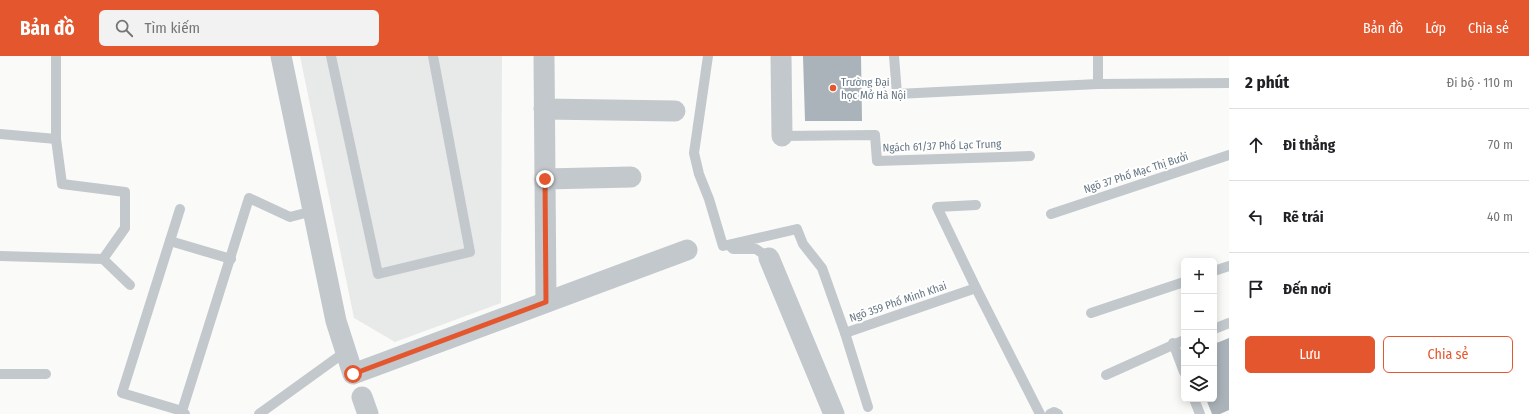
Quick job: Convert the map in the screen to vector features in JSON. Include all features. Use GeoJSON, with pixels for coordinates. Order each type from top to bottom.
{"type":"FeatureCollection","features":[{"type":"Feature","properties":{"kind":"street"},"geometry":{"type":"LineString","coordinates":[[281,56],[336,321],[353,374],[688,250]]}},
{"type":"Feature","properties":{"kind":"street"},"geometry":{"type":"LineString","coordinates":[[544,56],[546,302]]}},
{"type":"Feature","properties":{"kind":"street"},"geometry":{"type":"LineString","coordinates":[[781,56],[782,136]]}},
{"type":"Feature","properties":{"kind":"street"},"geometry":{"type":"LineString","coordinates":[[544,109],[675,111]]}},
{"type":"Feature","properties":{"kind":"street"},"geometry":{"type":"LineString","coordinates":[[545,179],[631,177]]}},
{"type":"Feature","properties":{"kind":"street"},"geometry":{"type":"LineString","coordinates":[[769,258],[831,413]]}},
{"type":"Feature","properties":{"kind":"lane"},"geometry":{"type":"LineString","coordinates":[[56,56],[56,139],[62,184],[126,192],[126,228],[103,260]]}},
{"type":"Feature","properties":{"kind":"lane"},"geometry":{"type":"LineString","coordinates":[[331,56],[378,274],[470,252],[433,56]]}},
{"type":"Feature","properties":{"kind":"lane"},"geometry":{"type":"LineString","coordinates":[[708,56],[694,153],[699,174],[709,199],[723,246],[728,245],[733,249],[756,249],[769,258]]}},
{"type":"Feature","properties":{"kind":"lane"},"geometry":{"type":"LineString","coordinates":[[894,56],[897,94],[1098,84],[1229,83]]}},
{"type":"Feature","properties":{"kind":"lane"},"geometry":{"type":"LineString","coordinates":[[1098,56],[1098,84]]}},
{"type":"Feature","properties":{"kind":"lane"},"geometry":{"type":"LineString","coordinates":[[0,134],[56,139]]}},
{"type":"Feature","properties":{"kind":"lane","name":"Ngách 61/37 Phố Lạc Trung"},"geometry":{"type":"LineString","coordinates":[[782,136],[875,135],[877,161],[1030,156]]}},
{"type":"Feature","properties":{"kind":"lane","name":"Ngõ 37 Phố Mạc Thị Bưởi"},"geometry":{"type":"LineString","coordinates":[[1051,214],[1229,155]]}},
{"type":"Feature","properties":{"kind":"lane"},"geometry":{"type":"LineString","coordinates":[[180,209],[122,393],[183,413],[249,198],[290,218],[313,212]]}},
{"type":"Feature","properties":{"kind":"lane"},"geometry":{"type":"LineString","coordinates":[[976,205],[937,207],[1040,414]]}},
{"type":"Feature","properties":{"kind":"lane","name":"Ngõ 359 Phố Minh Khai"},"geometry":{"type":"LineString","coordinates":[[728,245],[797,229],[803,244],[822,268],[845,333],[976,288]]}},
{"type":"Feature","properties":{"kind":"lane"},"geometry":{"type":"LineString","coordinates":[[170,240],[231,259]]}},
{"type":"Feature","properties":{"kind":"lane"},"geometry":{"type":"LineString","coordinates":[[0,256],[103,260],[130,285]]}},
{"type":"Feature","properties":{"kind":"lane"},"geometry":{"type":"LineString","coordinates":[[1217,270],[1229,266]]}},
{"type":"Feature","properties":{"kind":"lane"},"geometry":{"type":"LineString","coordinates":[[1091,313],[1181,283]]}},
{"type":"Feature","properties":{"kind":"lane"},"geometry":{"type":"LineString","coordinates":[[1217,328],[1229,323]]}},
{"type":"Feature","properties":{"kind":"lane"},"geometry":{"type":"LineString","coordinates":[[845,333],[868,407]]}},
{"type":"Feature","properties":{"kind":"lane"},"geometry":{"type":"LineString","coordinates":[[1106,375],[1173,343],[1181,341]]}},
{"type":"Feature","properties":{"kind":"lane"},"geometry":{"type":"LineString","coordinates":[[1173,343],[1182,366]]}},
{"type":"Feature","properties":{"kind":"lane"},"geometry":{"type":"LineString","coordinates":[[259,414],[345,352]]}},
{"type":"Feature","properties":{"kind":"lane"},"geometry":{"type":"LineString","coordinates":[[0,374],[46,374]]}},
{"type":"Feature","properties":{"kind":"lane"},"geometry":{"type":"LineString","coordinates":[[1195,402],[1200,414]]}},
{"type":"Feature","properties":{"kind":"lane"},"geometry":{"type":"LineString","coordinates":[[1050,414],[1054,412],[1058,414]]}},
{"type":"Feature","properties":{"kind":"shaded area"},"geometry":{"type":"Polygon","coordinates":[[[300,56],[502,56],[501,303],[395,342],[354,318],[300,56]]]}},
{"type":"Feature","properties":{"kind":"building","name":"Trường Đại học Mở Hà Nội"},"geometry":{"type":"Polygon","coordinates":[[[803,56],[861,56],[862,121],[805,121],[803,56]]]}},
{"type":"Feature","properties":{"kind":"building"},"geometry":{"type":"Polygon","coordinates":[[[1229,338],[1229,410],[1220,414],[1212,414],[1207,402],[1217,402],[1217,343],[1229,338]]]}},
{"type":"Feature","properties":{"kind":"place","name":"Trường Đại học Mở Hà Nội"},"geometry":{"type":"Point","coordinates":[833,88]}},
{"type":"Feature","properties":{"kind":"route"},"geometry":{"type":"LineString","coordinates":[[353,374],[546,302],[545,179]]}}]}
